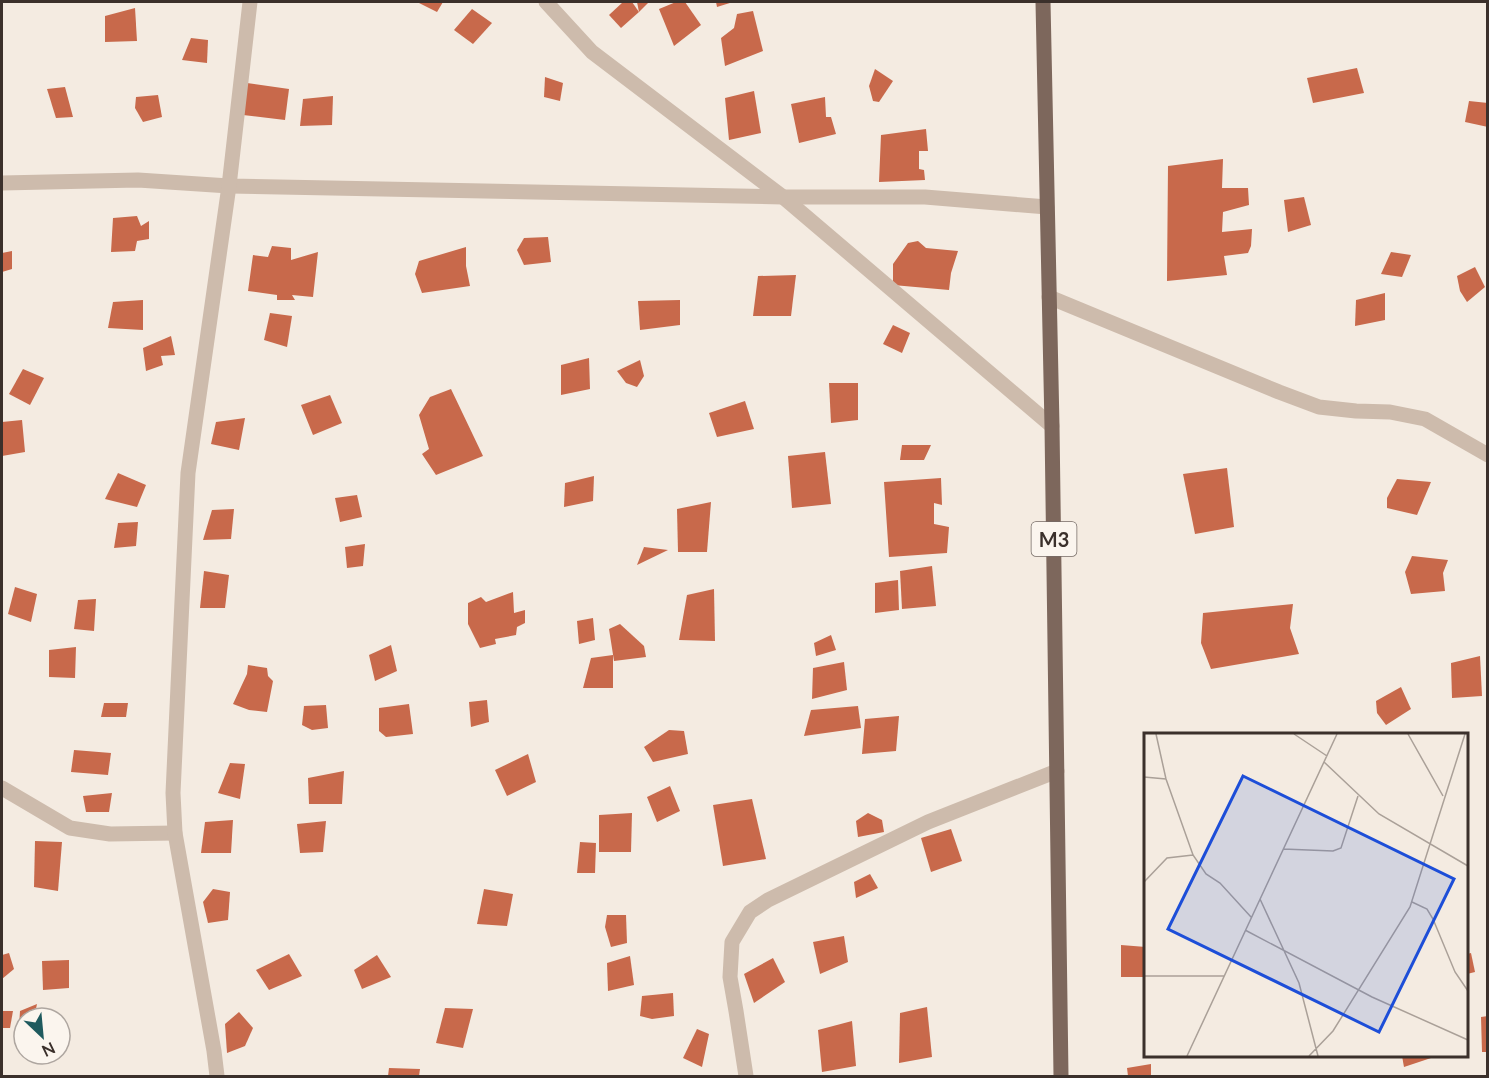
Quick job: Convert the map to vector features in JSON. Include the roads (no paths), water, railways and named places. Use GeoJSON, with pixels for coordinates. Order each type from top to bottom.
{"type":"FeatureCollection","features":[{"type":"Feature","properties":{"kind":"main road","name":"M3"},"geometry":{"type":"LineString","coordinates":[[1043,2],[1052,426],[1060,1077]]}},
{"type":"Feature","properties":{"kind":"street"},"geometry":{"type":"LineString","coordinates":[[217,1077],[175,833],[173,793],[188,473],[229,186],[250,2]]}},
{"type":"Feature","properties":{"kind":"street"},"geometry":{"type":"LineString","coordinates":[[546,2],[592,52],[783,196],[1052,426]]}},
{"type":"Feature","properties":{"kind":"street"},"geometry":{"type":"LineString","coordinates":[[2,183],[138,180],[229,186],[925,197],[1047,207]]}},
{"type":"Feature","properties":{"kind":"street"},"geometry":{"type":"LineString","coordinates":[[1049,297],[1279,392],[1319,406],[1356,411],[1390,412],[1425,419],[1488,455]]}},
{"type":"Feature","properties":{"kind":"street"},"geometry":{"type":"LineString","coordinates":[[746,1077],[730,977],[732,942],[750,912],[768,900],[928,822],[1057,771]]}},
{"type":"Feature","properties":{"kind":"street"},"geometry":{"type":"LineString","coordinates":[[2,788],[70,828],[110,834],[175,833]]}}]}
